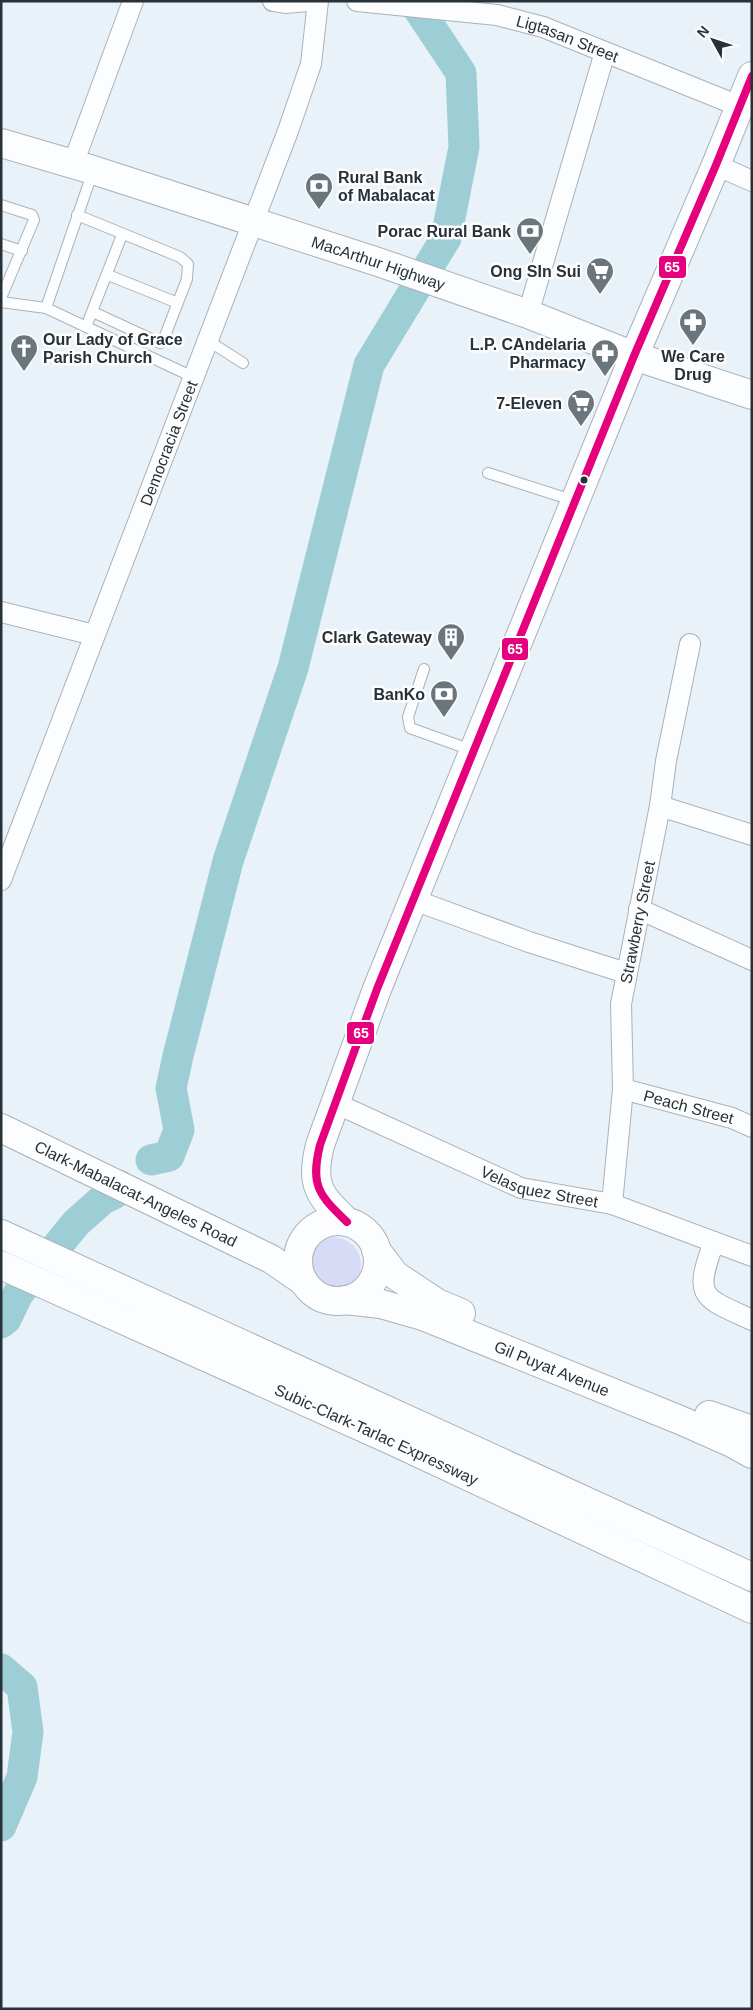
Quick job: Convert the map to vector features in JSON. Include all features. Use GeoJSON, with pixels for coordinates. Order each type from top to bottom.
{"type":"FeatureCollection","features":[{"type":"Feature","properties":{"kind":"main road"},"geometry":{"type":"LineString","coordinates":[[316,1174],[316,1184],[326,1203],[347,1222],[362,1230],[373,1242],[376,1250],[377,1266],[372,1282],[361,1294],[345,1300],[337,1301],[314,1293],[301,1262],[302,1232],[316,1174],[320,1145],[377,989],[634,356],[752,76]]}},
{"type":"Feature","properties":{"kind":"main road","name":"MacArthur Highway"},"geometry":{"type":"LineString","coordinates":[[1,143],[83,167],[378,262],[528,314],[634,356],[752,395]]}},
{"type":"Feature","properties":{"kind":"main road","name":"Clark-Mabalacat-Angeles Road"},"geometry":{"type":"LineString","coordinates":[[6,1130],[265,1256],[301,1262]]}},
{"type":"Feature","properties":{"kind":"main road"},"geometry":{"type":"LineString","coordinates":[[301,1262],[309,1234],[316,1228],[331,1222],[347,1222]]}},
{"type":"Feature","properties":{"kind":"main road","name":"Subic-Clark-Tarlac Expressway"},"geometry":{"type":"LineString","coordinates":[[1,1234],[255,1348],[752,1578]]}},
{"type":"Feature","properties":{"kind":"main road","name":"Gil Puyat Avenue"},"geometry":{"type":"LineString","coordinates":[[376,1250],[395,1275],[436,1303],[703,1412],[752,1430]]}},
{"type":"Feature","properties":{"kind":"main road","name":"Subic-Clark-Tarlac Expressway"},"geometry":{"type":"LineString","coordinates":[[1,1265],[393,1441],[752,1609]]}},
{"type":"Feature","properties":{"kind":"main road","name":"Gil Puyat Avenue"},"geometry":{"type":"LineString","coordinates":[[345,1300],[381,1304],[423,1316],[697,1428],[752,1454]]}},
{"type":"Feature","properties":{"kind":"street"},"geometry":{"type":"LineString","coordinates":[[83,167],[133,1]]}},
{"type":"Feature","properties":{"kind":"street"},"geometry":{"type":"LineString","coordinates":[[273,1],[285,3],[307,1]]}},
{"type":"Feature","properties":{"kind":"street","name":"Democracia Street"},"geometry":{"type":"LineString","coordinates":[[1,880],[311,64],[318,1]]}},
{"type":"Feature","properties":{"kind":"street","name":"Ligtasan Street"},"geometry":{"type":"LineString","coordinates":[[357,1],[451,11],[498,8],[740,106]]}},
{"type":"Feature","properties":{"kind":"street"},"geometry":{"type":"LineString","coordinates":[[528,314],[605,52]]}},
{"type":"Feature","properties":{"kind":"street"},"geometry":{"type":"LineString","coordinates":[[716,165],[752,181]]}},
{"type":"Feature","properties":{"kind":"street"},"geometry":{"type":"LineString","coordinates":[[1,612],[94,635]]}},
{"type":"Feature","properties":{"kind":"street","name":"Strawberry Street"},"geometry":{"type":"LineString","coordinates":[[612,1204],[623,1089],[621,1004],[660,806],[666,761],[690,644]]}},
{"type":"Feature","properties":{"kind":"street"},"geometry":{"type":"LineString","coordinates":[[660,806],[752,835]]}},
{"type":"Feature","properties":{"kind":"street"},"geometry":{"type":"LineString","coordinates":[[414,900],[528,942],[626,973]]}},
{"type":"Feature","properties":{"kind":"street"},"geometry":{"type":"LineString","coordinates":[[639,909],[752,960]]}},
{"type":"Feature","properties":{"kind":"street","name":"Peach Street"},"geometry":{"type":"LineString","coordinates":[[623,1089],[732,1118],[752,1128]]}},
{"type":"Feature","properties":{"kind":"street","name":"Velasquez Street"},"geometry":{"type":"LineString","coordinates":[[335,1103],[521,1188],[612,1204],[752,1256]]}},
{"type":"Feature","properties":{"kind":"street"},"geometry":{"type":"LineString","coordinates":[[714,1242],[704,1268],[702,1284],[705,1294],[721,1306],[752,1320]]}},
{"type":"Feature","properties":{"kind":"lane"},"geometry":{"type":"LineString","coordinates":[[46,308],[77,216],[83,167]]}},
{"type":"Feature","properties":{"kind":"lane"},"geometry":{"type":"LineString","coordinates":[[1,205],[32,215],[34,220],[22,251],[4,282],[1,300],[46,308],[193,377]]}},
{"type":"Feature","properties":{"kind":"lane"},"geometry":{"type":"LineString","coordinates":[[77,216],[185,260],[188,264],[187,279],[163,341],[160,343],[93,312]]}},
{"type":"Feature","properties":{"kind":"lane"},"geometry":{"type":"LineString","coordinates":[[86,327],[108,275],[122,235]]}},
{"type":"Feature","properties":{"kind":"lane"},"geometry":{"type":"LineString","coordinates":[[1,244],[22,251]]}},
{"type":"Feature","properties":{"kind":"lane"},"geometry":{"type":"LineString","coordinates":[[108,275],[178,303]]}},
{"type":"Feature","properties":{"kind":"lane"},"geometry":{"type":"LineString","coordinates":[[207,340],[243,363]]}},
{"type":"Feature","properties":{"kind":"lane"},"geometry":{"type":"LineString","coordinates":[[488,473],[576,501]]}},
{"type":"Feature","properties":{"kind":"lane"},"geometry":{"type":"LineString","coordinates":[[424,670],[408,717],[410,728],[475,751]]}},
{"type":"Feature","properties":{"kind":"shaded area"},"geometry":{"type":"Polygon","coordinates":[[[333,1237],[344,1239],[353,1245],[359,1254],[361,1265],[359,1276],[353,1285],[344,1291],[333,1293],[322,1291],[313,1285],[307,1276],[305,1265],[307,1254],[313,1245],[322,1239],[333,1237]]]}},
{"type":"Feature","properties":{"kind":"waterway"},"geometry":{"type":"LineString","coordinates":[[151,1160],[169,1156],[179,1130],[171,1088],[178,1056],[228,861],[293,668],[369,365],[446,238],[464,147],[461,73],[413,1]]}},
{"type":"Feature","properties":{"kind":"waterway"},"geometry":{"type":"LineString","coordinates":[[1,1323],[6,1319],[18,1294],[76,1223],[103,1199],[114,1194],[119,1185]]}},
{"type":"Feature","properties":{"kind":"waterway"},"geometry":{"type":"LineString","coordinates":[[1,1669],[22,1687],[28,1732],[22,1777],[1,1826]]}},
{"type":"Feature","properties":{"kind":"transit line","name":"65"},"geometry":{"type":"LineString","coordinates":[[347,1222],[319,1189],[316,1171],[320,1145],[377,989],[634,356],[752,76]]}},
{"type":"Feature","properties":{"kind":"place","name":"Rural Bank of Mabalacat"},"geometry":{"type":"Point","coordinates":[319,210]}},
{"type":"Feature","properties":{"kind":"place","name":"Porac Rural Bank"},"geometry":{"type":"Point","coordinates":[530,255]}},
{"type":"Feature","properties":{"kind":"place","name":"Ong SIn Sui"},"geometry":{"type":"Point","coordinates":[600,295]}},
{"type":"Feature","properties":{"kind":"place","name":"We Care Drug"},"geometry":{"type":"Point","coordinates":[693,346]}},
{"type":"Feature","properties":{"kind":"place","name":"Our Lady of Grace Parish Church"},"geometry":{"type":"Point","coordinates":[24,372]}},
{"type":"Feature","properties":{"kind":"place","name":"L.P. CAndelaria Pharmacy"},"geometry":{"type":"Point","coordinates":[605,377]}},
{"type":"Feature","properties":{"kind":"place","name":"7-Eleven"},"geometry":{"type":"Point","coordinates":[581,427]}},
{"type":"Feature","properties":{"kind":"place","name":"Clark Gateway"},"geometry":{"type":"Point","coordinates":[451,661]}},
{"type":"Feature","properties":{"kind":"place","name":"BanKo"},"geometry":{"type":"Point","coordinates":[444,718]}}]}
